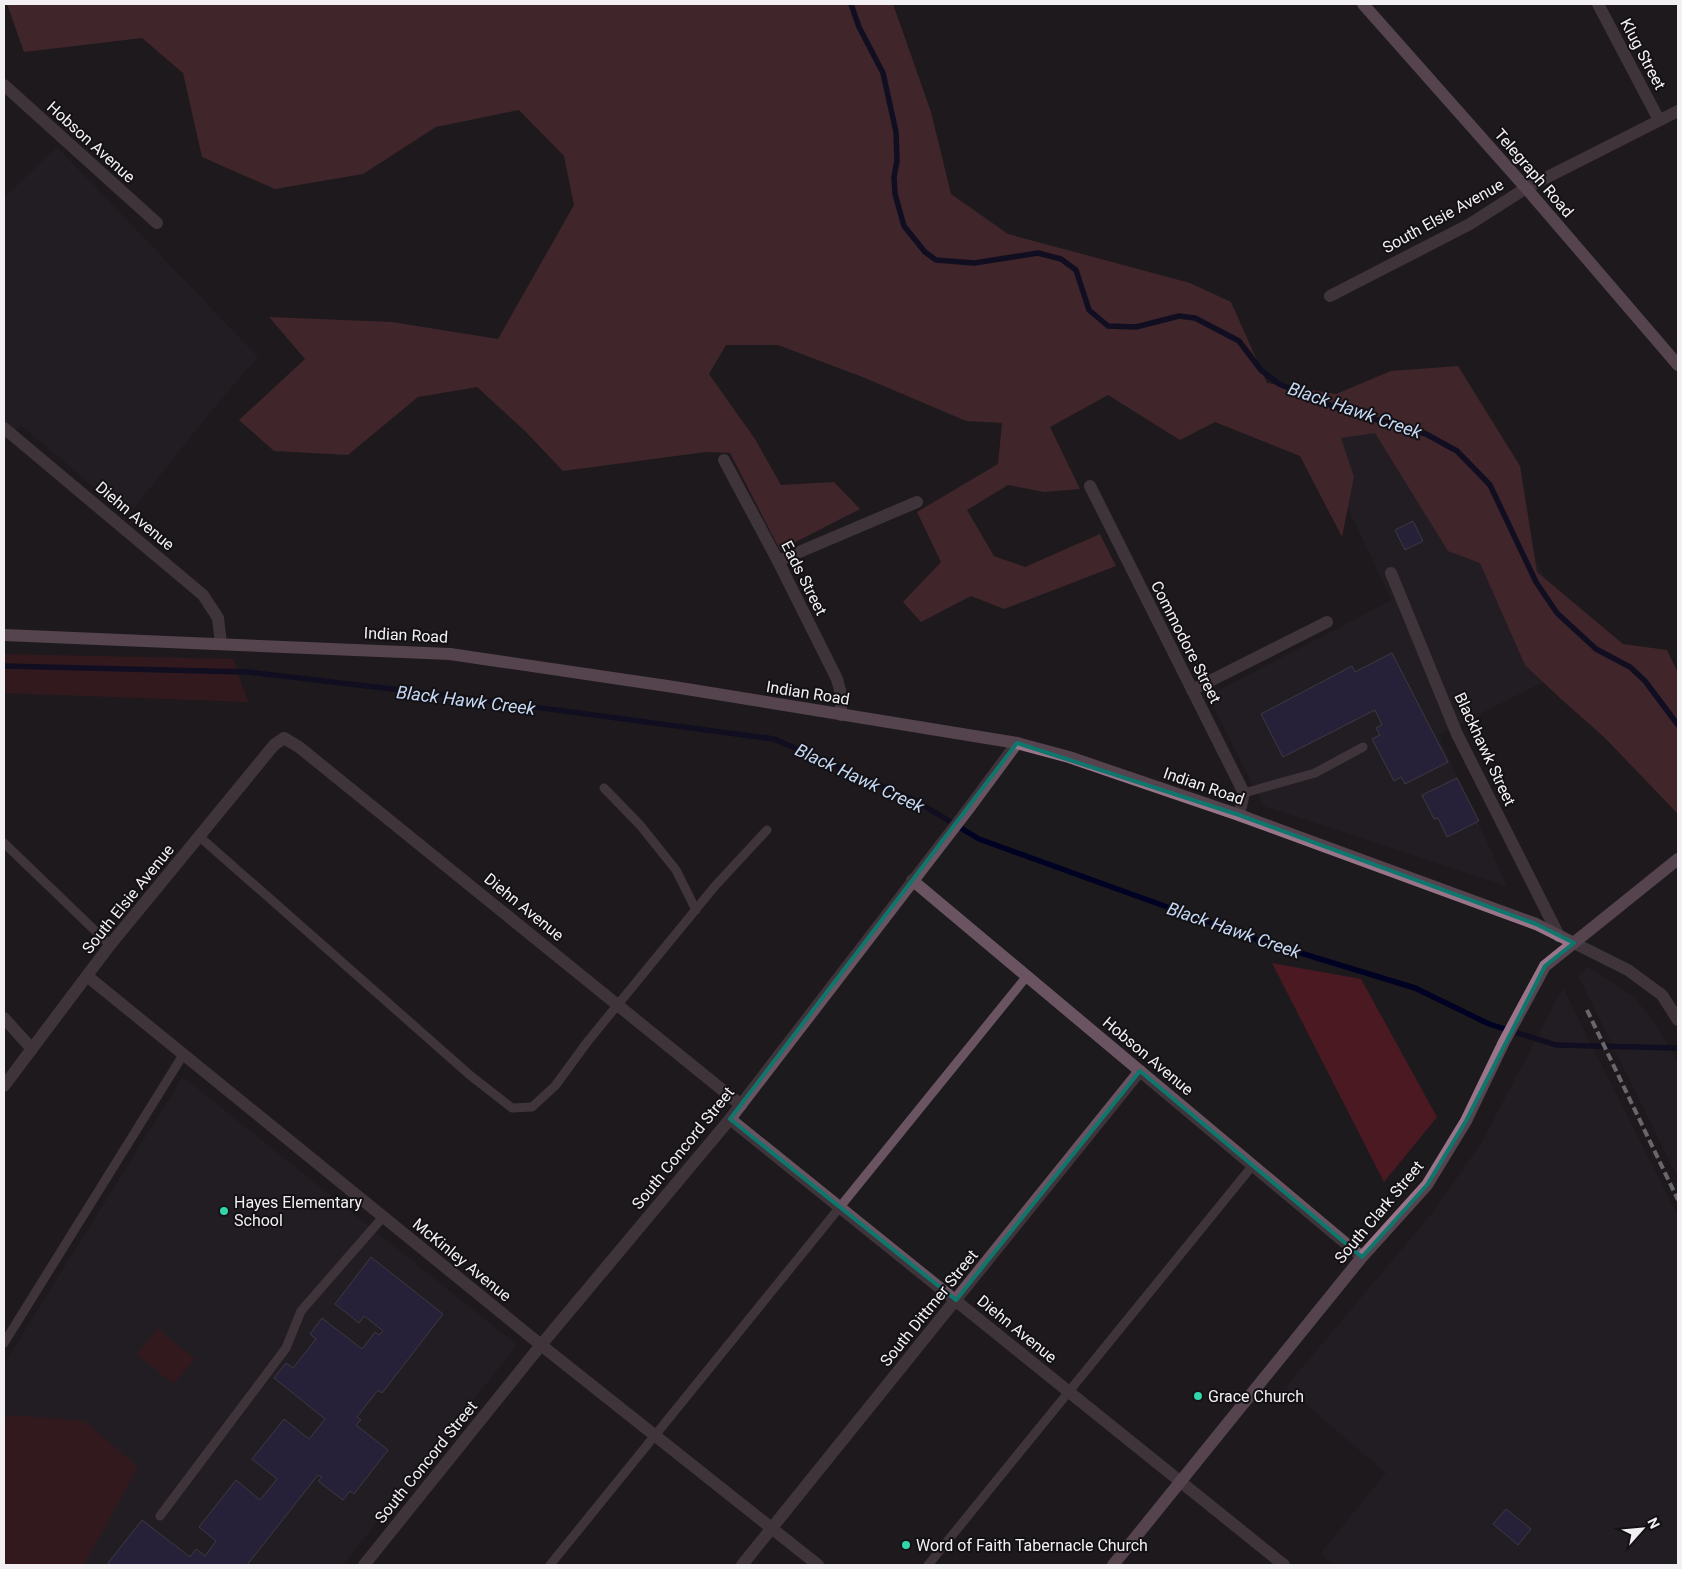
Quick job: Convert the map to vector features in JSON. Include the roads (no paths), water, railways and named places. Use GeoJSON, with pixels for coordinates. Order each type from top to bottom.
{"type":"FeatureCollection","features":[{"type":"Feature","properties":{"kind":"street","name":"Telegraph Road"},"geometry":{"type":"LineString","coordinates":[[1363,4],[1526,188],[1678,365]]}},
{"type":"Feature","properties":{"kind":"street","name":"Klug Street"},"geometry":{"type":"LineString","coordinates":[[1598,4],[1659,120]]}},
{"type":"Feature","properties":{"kind":"street","name":"Hobson Avenue"},"geometry":{"type":"LineString","coordinates":[[4,86],[156,223]]}},
{"type":"Feature","properties":{"kind":"street","name":"South Elsie Avenue"},"geometry":{"type":"LineString","coordinates":[[1330,296],[1470,224],[1526,188],[1678,111]]}},
{"type":"Feature","properties":{"kind":"street","name":"Diehn Avenue"},"geometry":{"type":"LineString","coordinates":[[4,428],[203,595],[218,618],[221,644]]}},
{"type":"Feature","properties":{"kind":"street","name":"Eads Street"},"geometry":{"type":"LineString","coordinates":[[724,460],[778,561],[837,679],[841,694],[840,715]]}},
{"type":"Feature","properties":{"kind":"street","name":"Commodore Street"},"geometry":{"type":"LineString","coordinates":[[1090,486],[1244,793]]}},
{"type":"Feature","properties":{"kind":"street"},"geometry":{"type":"LineString","coordinates":[[778,561],[917,502]]}},
{"type":"Feature","properties":{"kind":"street","name":"Blackhawk Street"},"geometry":{"type":"LineString","coordinates":[[1392,573],[1457,734],[1559,936]]}},
{"type":"Feature","properties":{"kind":"street"},"geometry":{"type":"LineString","coordinates":[[1192,690],[1327,622]]}},
{"type":"Feature","properties":{"kind":"street","name":"Indian Road"},"geometry":{"type":"LineString","coordinates":[[4,635],[450,654],[674,687],[1017,743],[1069,757],[1239,815],[1536,924],[1574,943]]}},
{"type":"Feature","properties":{"kind":"street","name":"South Elsie Avenue"},"geometry":{"type":"LineString","coordinates":[[4,1086],[110,945],[274,745],[284,738]]}},
{"type":"Feature","properties":{"kind":"street","name":"Diehn Avenue"},"geometry":{"type":"LineString","coordinates":[[284,738],[307,753],[740,1105]]}},
{"type":"Feature","properties":{"kind":"street","name":"South Concord Street"},"geometry":{"type":"LineString","coordinates":[[364,1565],[541,1345],[730,1119],[912,880],[970,808],[1017,743]]}},
{"type":"Feature","properties":{"kind":"street"},"geometry":{"type":"LineString","coordinates":[[1239,815],[1244,793]]}},
{"type":"Feature","properties":{"kind":"street","name":"South Clark Street"},"geometry":{"type":"LineString","coordinates":[[1114,1565],[1362,1257],[1426,1185],[1466,1121],[1504,1042],[1545,966],[1678,859]]}},
{"type":"Feature","properties":{"kind":"street","name":"Hobson Avenue"},"geometry":{"type":"LineString","coordinates":[[912,880],[1362,1257]]}},
{"type":"Feature","properties":{"kind":"street"},"geometry":{"type":"LineString","coordinates":[[1574,943],[1628,970],[1662,995],[1678,1020]]}},
{"type":"Feature","properties":{"kind":"street","name":"McKinley Avenue"},"geometry":{"type":"LineString","coordinates":[[87,976],[541,1345],[818,1565]]}},
{"type":"Feature","properties":{"kind":"street"},"geometry":{"type":"LineString","coordinates":[[4,1018],[32,1049]]}},
{"type":"Feature","properties":{"kind":"street","name":"South Dittmer Street"},"geometry":{"type":"LineString","coordinates":[[742,1565],[1140,1071]]}},
{"type":"Feature","properties":{"kind":"street","name":"Diehn Avenue"},"geometry":{"type":"LineString","coordinates":[[730,1119],[1284,1565]]}},
{"type":"Feature","properties":{"kind":"lane"},"geometry":{"type":"LineString","coordinates":[[1244,793],[1314,773],[1363,747]]}},
{"type":"Feature","properties":{"kind":"lane"},"geometry":{"type":"LineString","coordinates":[[604,788],[640,825],[676,870],[696,910]]}},
{"type":"Feature","properties":{"kind":"lane"},"geometry":{"type":"LineString","coordinates":[[200,837],[472,1076],[512,1108],[532,1107],[555,1086],[588,1041],[715,886],[767,830]]}},
{"type":"Feature","properties":{"kind":"lane"},"geometry":{"type":"LineString","coordinates":[[4,843],[110,945]]}},
{"type":"Feature","properties":{"kind":"lane"},"geometry":{"type":"LineString","coordinates":[[550,1565],[1027,976]]}},
{"type":"Feature","properties":{"kind":"lane"},"geometry":{"type":"LineString","coordinates":[[4,1343],[183,1055]]}},
{"type":"Feature","properties":{"kind":"lane"},"geometry":{"type":"LineString","coordinates":[[928,1565],[1253,1165]]}},
{"type":"Feature","properties":{"kind":"lane"},"geometry":{"type":"LineString","coordinates":[[160,1516],[286,1348],[301,1311],[383,1217]]}},
{"type":"Feature","properties":{"kind":"waterway","name":"Black Hawk Creek"},"geometry":{"type":"LineString","coordinates":[[851,4],[859,27],[883,73],[896,132],[895,194],[904,226],[925,252],[936,260],[974,263],[1038,253],[1061,259],[1076,270],[1089,310],[1108,326],[1136,327],[1179,316],[1195,318],[1239,341],[1261,370],[1279,384],[1340,409],[1426,434],[1457,451],[1490,485],[1536,582],[1557,613],[1596,649],[1630,667],[1645,681],[1678,725]]}},
{"type":"Feature","properties":{"kind":"waterway","name":"Black Hawk Creek"},"geometry":{"type":"LineString","coordinates":[[4,666],[247,672],[452,696],[774,739],[916,801],[979,839],[1261,941],[1415,988],[1489,1024],[1556,1045],[1678,1048]]}},
{"type":"Feature","properties":{"kind":"railway"},"geometry":{"type":"LineString","coordinates":[[1587,1010],[1678,1200]]}},
{"type":"Feature","properties":{"kind":"place","name":"Hayes Elementary School"},"geometry":{"type":"Point","coordinates":[224,1211]}},
{"type":"Feature","properties":{"kind":"place","name":"Grace Church"},"geometry":{"type":"Point","coordinates":[1198,1396]}},
{"type":"Feature","properties":{"kind":"place","name":"Word of Faith Tabernacle Church"},"geometry":{"type":"Point","coordinates":[906,1545]}}]}
